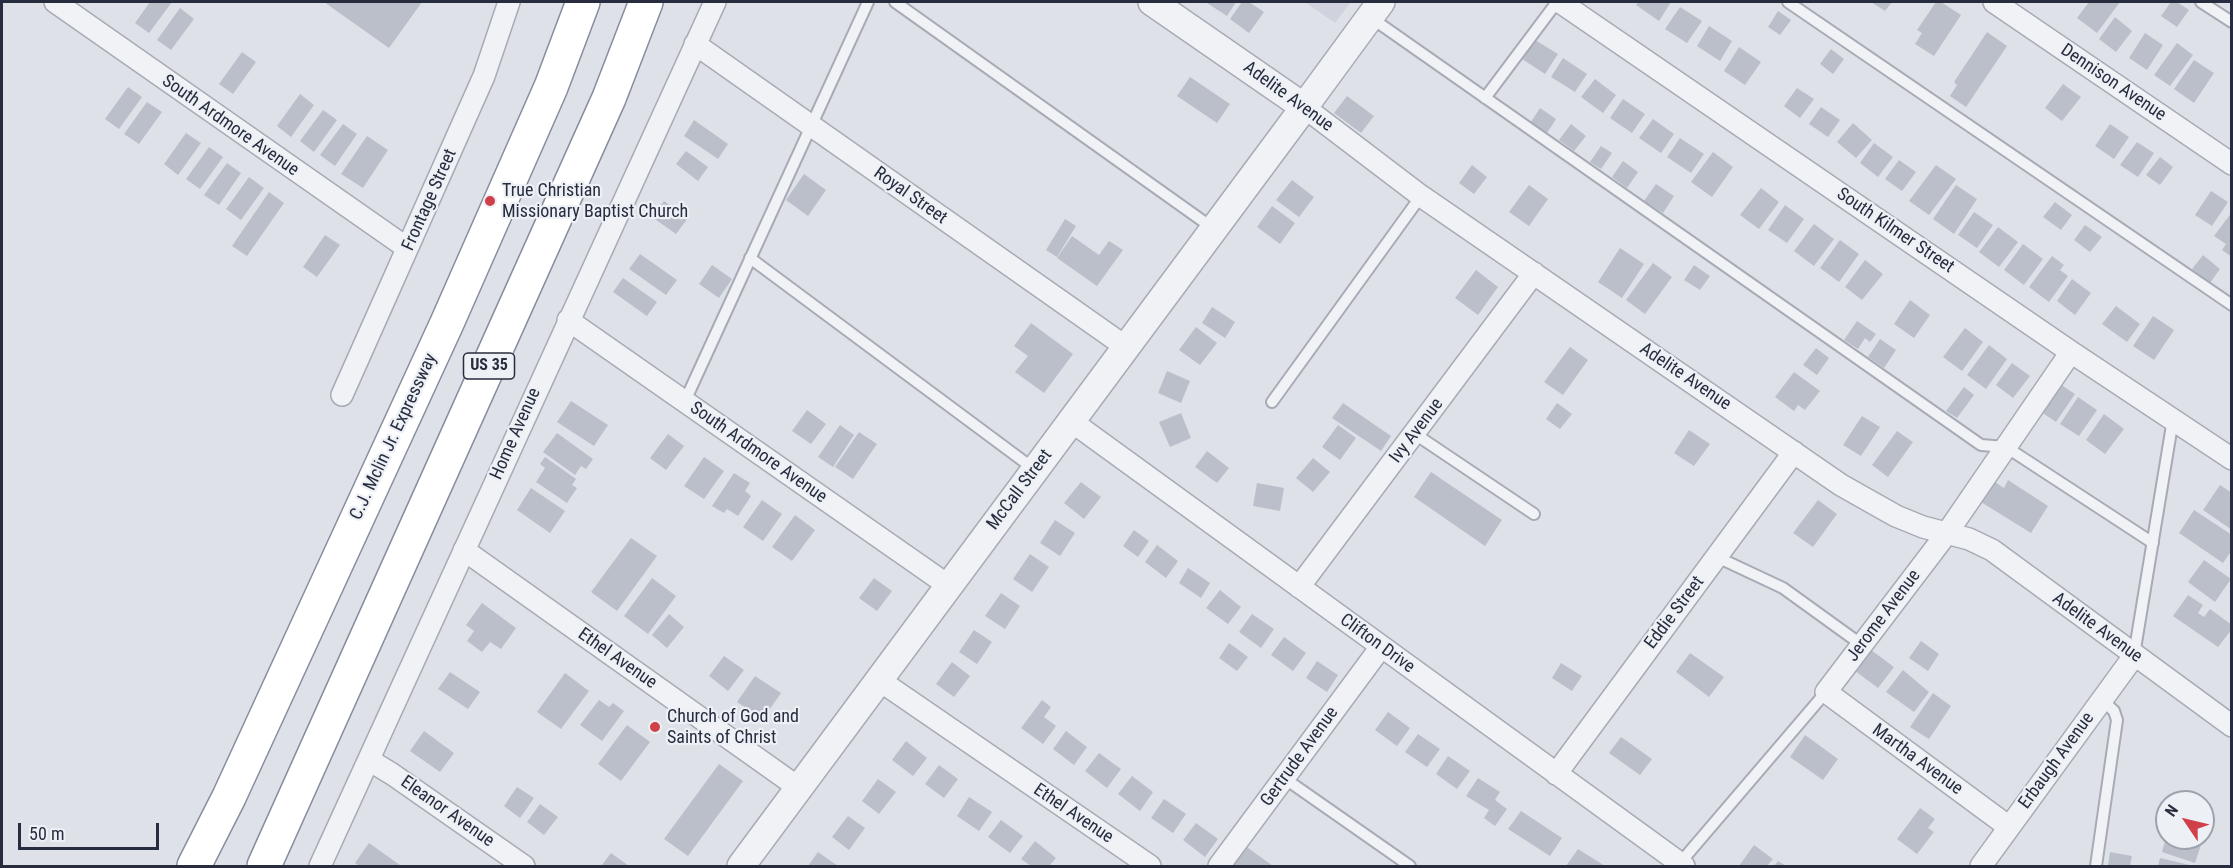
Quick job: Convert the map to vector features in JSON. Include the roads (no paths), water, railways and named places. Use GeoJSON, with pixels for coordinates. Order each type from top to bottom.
{"type":"FeatureCollection","features":[{"type":"Feature","properties":{"kind":"highway","name":"C.J. Mclin Jr. Expressway"},"geometry":{"type":"LineString","coordinates":[[194,867],[229,797],[447,323],[551,87],[583,2]]}},
{"type":"Feature","properties":{"kind":"highway","name":"US 35"},"geometry":{"type":"LineString","coordinates":[[264,867],[609,98],[646,2]]}},
{"type":"Feature","properties":{"kind":"highway"},"geometry":{"type":"LineString","coordinates":[[216,867],[218,818]]}},
{"type":"Feature","properties":{"kind":"street","name":"South Ardmore Avenue"},"geometry":{"type":"LineString","coordinates":[[55,2],[407,248]]}},
{"type":"Feature","properties":{"kind":"street","name":"Frontage Street"},"geometry":{"type":"LineString","coordinates":[[342,395],[484,76],[508,2]]}},
{"type":"Feature","properties":{"kind":"street","name":"Home Avenue"},"geometry":{"type":"LineString","coordinates":[[320,867],[714,2]]}},
{"type":"Feature","properties":{"kind":"street","name":"Adelite Avenue"},"geometry":{"type":"LineString","coordinates":[[1152,2],[1421,196],[1870,503],[1896,516],[1947,534],[1969,539],[1992,550],[2232,726]]}},
{"type":"Feature","properties":{"kind":"street","name":"South Kilmer Street"},"geometry":{"type":"LineString","coordinates":[[1559,2],[2071,352],[2232,459]]}},
{"type":"Feature","properties":{"kind":"street","name":"Dennison Avenue"},"geometry":{"type":"LineString","coordinates":[[1994,2],[2232,164]]}},
{"type":"Feature","properties":{"kind":"street","name":"McCall Street"},"geometry":{"type":"LineString","coordinates":[[741,867],[1376,9]]}},
{"type":"Feature","properties":{"kind":"street","name":"Royal Street"},"geometry":{"type":"LineString","coordinates":[[695,44],[1126,347]]}},
{"type":"Feature","properties":{"kind":"street","name":"Ivy Avenue"},"geometry":{"type":"LineString","coordinates":[[1299,587],[1534,273]]}},
{"type":"Feature","properties":{"kind":"street","name":"South Ardmore Avenue"},"geometry":{"type":"LineString","coordinates":[[568,320],[949,586]]}},
{"type":"Feature","properties":{"kind":"street","name":"Jerome Avenue"},"geometry":{"type":"LineString","coordinates":[[1826,692],[1947,534],[2071,352]]}},
{"type":"Feature","properties":{"kind":"street","name":"Clifton Drive"},"geometry":{"type":"LineString","coordinates":[[1071,421],[1681,866]]}},
{"type":"Feature","properties":{"kind":"street","name":"Eddie Street"},"geometry":{"type":"LineString","coordinates":[[1556,774],[1794,452]]}},
{"type":"Feature","properties":{"kind":"street","name":"Ethel Avenue"},"geometry":{"type":"LineString","coordinates":[[464,550],[799,788]]}},
{"type":"Feature","properties":{"kind":"street","name":"Gertrude Avenue"},"geometry":{"type":"LineString","coordinates":[[1219,867],[1381,647]]}},
{"type":"Feature","properties":{"kind":"street","name":"Erbaugh Avenue"},"geometry":{"type":"LineString","coordinates":[[1981,867],[2134,656]]}},
{"type":"Feature","properties":{"kind":"street","name":"Ethel Avenue"},"geometry":{"type":"LineString","coordinates":[[879,680],[1150,867]]}},
{"type":"Feature","properties":{"kind":"street","name":"Martha Avenue"},"geometry":{"type":"LineString","coordinates":[[1826,692],[2009,827]]}},
{"type":"Feature","properties":{"kind":"street","name":"Eleanor Avenue"},"geometry":{"type":"LineString","coordinates":[[369,760],[520,866]]}},
{"type":"Feature","properties":{"kind":"lane"},"geometry":{"type":"LineString","coordinates":[[685,401],[868,2]]}},
{"type":"Feature","properties":{"kind":"lane"},"geometry":{"type":"LineString","coordinates":[[895,2],[1214,229]]}},
{"type":"Feature","properties":{"kind":"lane"},"geometry":{"type":"LineString","coordinates":[[1485,98],[1559,2]]}},
{"type":"Feature","properties":{"kind":"lane"},"geometry":{"type":"LineString","coordinates":[[1788,2],[2232,305]]}},
{"type":"Feature","properties":{"kind":"lane"},"geometry":{"type":"LineString","coordinates":[[2202,2],[2232,22]]}},
{"type":"Feature","properties":{"kind":"lane"},"geometry":{"type":"LineString","coordinates":[[1376,9],[1485,98],[1981,445],[2006,447],[2153,543]]}},
{"type":"Feature","properties":{"kind":"lane"},"geometry":{"type":"LineString","coordinates":[[1272,402],[1421,196]]}},
{"type":"Feature","properties":{"kind":"lane"},"geometry":{"type":"LineString","coordinates":[[750,258],[1035,469]]}},
{"type":"Feature","properties":{"kind":"lane"},"geometry":{"type":"LineString","coordinates":[[2134,656],[2173,419]]}},
{"type":"Feature","properties":{"kind":"lane"},"geometry":{"type":"LineString","coordinates":[[1414,434],[1534,514]]}},
{"type":"Feature","properties":{"kind":"lane"},"geometry":{"type":"LineString","coordinates":[[1717,557],[1783,588],[1862,645]]}},
{"type":"Feature","properties":{"kind":"lane","name":"Jerome Avenue"},"geometry":{"type":"LineString","coordinates":[[1681,866],[1826,692]]}},
{"type":"Feature","properties":{"kind":"lane"},"geometry":{"type":"LineString","coordinates":[[2096,867],[2117,720],[2114,711],[2102,700]]}},
{"type":"Feature","properties":{"kind":"lane"},"geometry":{"type":"LineString","coordinates":[[1284,778],[1410,867]]}},
{"type":"Feature","properties":{"kind":"place","name":"True Christian Missionary Baptist Church"},"geometry":{"type":"Point","coordinates":[490,201]}},
{"type":"Feature","properties":{"kind":"place","name":"Church of God and Saints of Christ"},"geometry":{"type":"Point","coordinates":[655,727]}}]}
